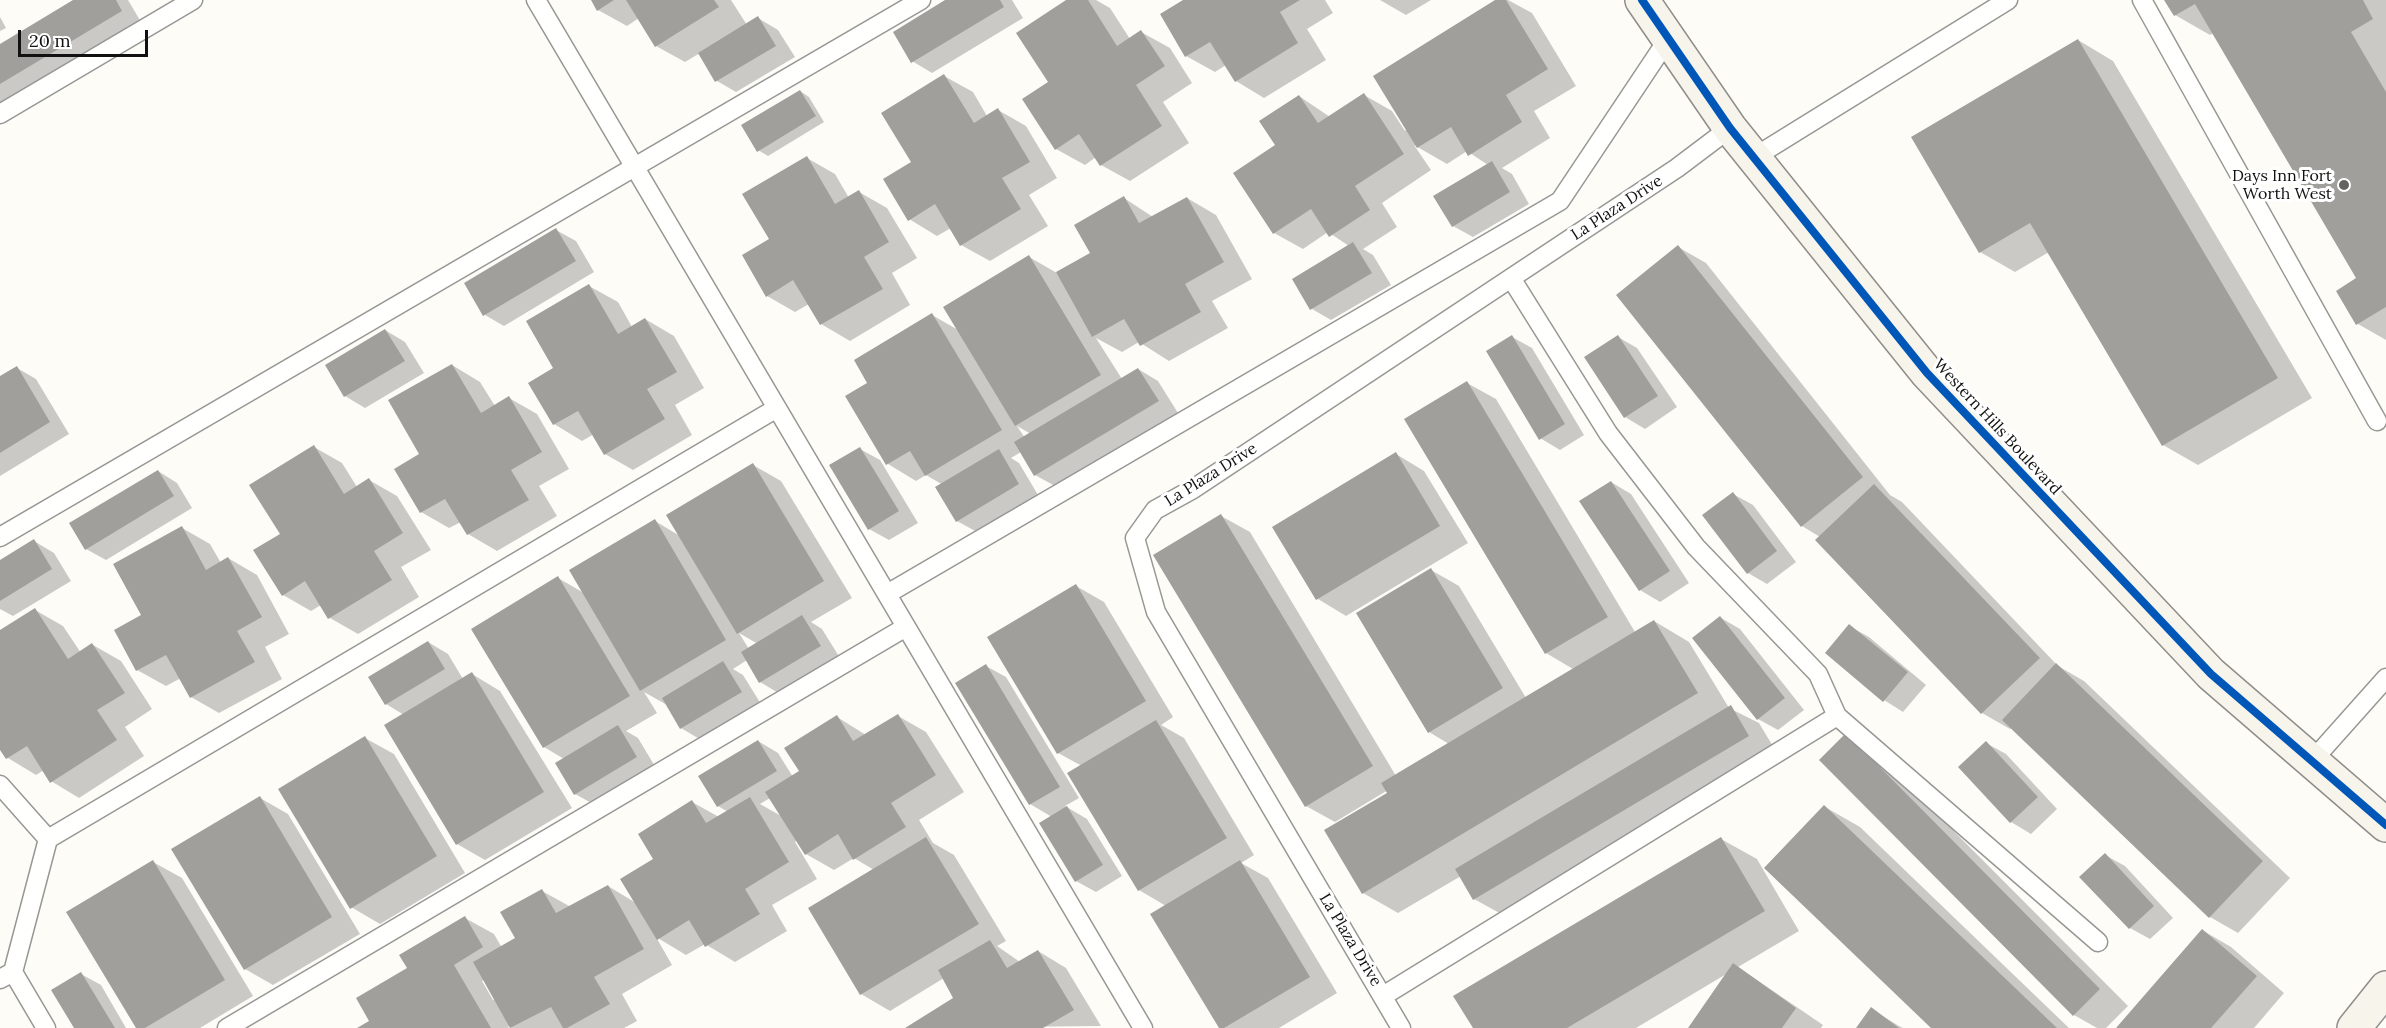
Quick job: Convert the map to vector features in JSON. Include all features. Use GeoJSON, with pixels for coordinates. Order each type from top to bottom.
{"type":"FeatureCollection","features":[{"type":"Feature","properties":{"kind":"street","name":"Western Hills Boulevard"},"geometry":{"type":"LineString","coordinates":[[1642,0],[1730,128],[1927,373],[2211,674],[2385,821]]}},
{"type":"Feature","properties":{"kind":"street"},"geometry":{"type":"LineString","coordinates":[[2354,1028],[2386,988]]}},
{"type":"Feature","properties":{"kind":"lane"},"geometry":{"type":"LineString","coordinates":[[0,114],[193,0]]}},
{"type":"Feature","properties":{"kind":"lane"},"geometry":{"type":"LineString","coordinates":[[536,0],[1143,1028]]}},
{"type":"Feature","properties":{"kind":"lane"},"geometry":{"type":"LineString","coordinates":[[0,537],[921,0]]}},
{"type":"Feature","properties":{"kind":"lane"},"geometry":{"type":"LineString","coordinates":[[1753,158],[2008,0]]}},
{"type":"Feature","properties":{"kind":"lane"},"geometry":{"type":"LineString","coordinates":[[2142,0],[2376,422]]}},
{"type":"Feature","properties":{"kind":"lane"},"geometry":{"type":"LineString","coordinates":[[887,594],[1560,201],[1668,39]]}},
{"type":"Feature","properties":{"kind":"lane","name":"La Plaza Drive"},"geometry":{"type":"LineString","coordinates":[[1401,1028],[1156,612],[1135,538],[1155,510],[1193,489],[1677,168],[1730,128]]}},
{"type":"Feature","properties":{"kind":"lane"},"geometry":{"type":"LineString","coordinates":[[1511,278],[1608,433],[1696,547],[1818,674],[1837,716],[2098,942]]}},
{"type":"Feature","properties":{"kind":"lane"},"geometry":{"type":"LineString","coordinates":[[46,1028],[6,975],[48,839],[777,408]]}},
{"type":"Feature","properties":{"kind":"lane"},"geometry":{"type":"LineString","coordinates":[[227,1028],[906,627]]}},
{"type":"Feature","properties":{"kind":"lane"},"geometry":{"type":"LineString","coordinates":[[2312,761],[2386,678]]}},
{"type":"Feature","properties":{"kind":"lane"},"geometry":{"type":"LineString","coordinates":[[1383,996],[1837,716]]}},
{"type":"Feature","properties":{"kind":"lane"},"geometry":{"type":"LineString","coordinates":[[0,784],[48,839]]}},
{"type":"Feature","properties":{"kind":"building"},"geometry":{"type":"Polygon","coordinates":[[[73,0],[116,0],[122,11],[0,84],[0,44],[73,0]]]}},
{"type":"Feature","properties":{"kind":"building"},"geometry":{"type":"Polygon","coordinates":[[[591,0],[614,0],[597,11],[591,0]]]}},
{"type":"Feature","properties":{"kind":"building"},"geometry":{"type":"Polygon","coordinates":[[[626,0],[714,0],[719,7],[655,47],[626,0]]]}},
{"type":"Feature","properties":{"kind":"building"},"geometry":{"type":"Polygon","coordinates":[[[945,0],[1000,0],[1004,7],[911,63],[893,32],[945,0]]]}},
{"type":"Feature","properties":{"kind":"building"},"geometry":{"type":"Polygon","coordinates":[[[1066,0],[1088,0],[1117,46],[1141,30],[1165,66],[1136,85],[1162,126],[1100,166],[1079,134],[1055,150],[1022,99],[1048,82],[1016,33],[1066,0]]]}},
{"type":"Feature","properties":{"kind":"building"},"geometry":{"type":"Polygon","coordinates":[[[1183,0],[1300,0],[1280,12],[1298,43],[1235,82],[1210,42],[1185,57],[1160,14],[1183,0]]]}},
{"type":"Feature","properties":{"kind":"building"},"geometry":{"type":"Polygon","coordinates":[[[1495,0],[1506,0],[1548,69],[1506,95],[1522,122],[1468,156],[1451,127],[1417,148],[1373,76],[1495,0]]]}},
{"type":"Feature","properties":{"kind":"building","name":"Days Inn Fort Worth West"},"geometry":{"type":"Polygon","coordinates":[[[2164,0],[2363,0],[2373,19],[2351,32],[2386,92],[2386,307],[2356,325],[2336,291],[2356,278],[2195,4],[2174,16],[2164,0]]]}},
{"type":"Feature","properties":{"kind":"building"},"geometry":{"type":"Polygon","coordinates":[[[758,16],[776,46],[715,82],[698,53],[758,16]]]}},
{"type":"Feature","properties":{"kind":"building"},"geometry":{"type":"Polygon","coordinates":[[[2078,39],[2278,378],[2162,446],[2030,223],[1979,253],[1911,137],[2078,39]]]}},
{"type":"Feature","properties":{"kind":"building"},"geometry":{"type":"Polygon","coordinates":[[[944,74],[974,123],[998,108],[1030,162],[1002,178],[1021,209],[960,246],[935,204],[908,221],[883,179],[911,162],[881,113],[944,74]]]}},
{"type":"Feature","properties":{"kind":"building"},"geometry":{"type":"Polygon","coordinates":[[[800,90],[816,116],[757,152],[741,125],[800,90]]]}},
{"type":"Feature","properties":{"kind":"building"},"geometry":{"type":"Polygon","coordinates":[[[1364,93],[1404,154],[1355,186],[1370,210],[1329,237],[1311,209],[1273,234],[1233,173],[1275,145],[1259,121],[1299,95],[1318,123],[1364,93]]]}},
{"type":"Feature","properties":{"kind":"building"},"geometry":{"type":"Polygon","coordinates":[[[807,156],[835,204],[859,190],[889,242],[864,257],[883,289],[820,325],[793,280],[766,297],[742,255],[769,239],[742,194],[807,156]]]}},
{"type":"Feature","properties":{"kind":"building"},"geometry":{"type":"Polygon","coordinates":[[[1492,161],[1510,192],[1452,227],[1433,196],[1492,161]]]}},
{"type":"Feature","properties":{"kind":"building"},"geometry":{"type":"Polygon","coordinates":[[[1124,196],[1139,223],[1187,197],[1224,262],[1185,284],[1201,312],[1140,346],[1124,319],[1092,337],[1056,272],[1090,253],[1074,225],[1124,196]]]}},
{"type":"Feature","properties":{"kind":"building"},"geometry":{"type":"Polygon","coordinates":[[[556,228],[576,261],[483,316],[464,283],[556,228]]]}},
{"type":"Feature","properties":{"kind":"building"},"geometry":{"type":"Polygon","coordinates":[[[1353,242],[1372,273],[1310,310],[1292,279],[1353,242]]]}},
{"type":"Feature","properties":{"kind":"building"},"geometry":{"type":"Polygon","coordinates":[[[1678,245],[1863,477],[1801,527],[1616,295],[1678,245]]]}},
{"type":"Feature","properties":{"kind":"building"},"geometry":{"type":"Polygon","coordinates":[[[1029,255],[1101,375],[1015,426],[943,307],[1029,255]]]}},
{"type":"Feature","properties":{"kind":"building"},"geometry":{"type":"Polygon","coordinates":[[[589,284],[618,334],[645,318],[677,372],[647,389],[665,419],[604,455],[578,411],[553,425],[528,383],[553,368],[526,321],[589,284]]]}},
{"type":"Feature","properties":{"kind":"building"},"geometry":{"type":"Polygon","coordinates":[[[932,313],[1002,430],[925,476],[910,451],[886,465],[845,396],[867,383],[854,360],[932,313]]]}},
{"type":"Feature","properties":{"kind":"building"},"geometry":{"type":"Polygon","coordinates":[[[385,329],[405,361],[344,397],[325,365],[385,329]]]}},
{"type":"Feature","properties":{"kind":"building"},"geometry":{"type":"Polygon","coordinates":[[[1512,335],[1565,424],[1539,440],[1486,351],[1512,335]]]}},
{"type":"Feature","properties":{"kind":"building"},"geometry":{"type":"Polygon","coordinates":[[[1618,335],[1658,396],[1624,418],[1584,357],[1618,335]]]}},
{"type":"Feature","properties":{"kind":"building"},"geometry":{"type":"Polygon","coordinates":[[[452,364],[481,413],[509,396],[542,452],[511,470],[529,500],[467,535],[445,499],[420,513],[394,469],[419,454],[388,400],[452,364]]]}},
{"type":"Feature","properties":{"kind":"building"},"geometry":{"type":"Polygon","coordinates":[[[17,366],[50,422],[0,453],[0,376],[17,366]]]}},
{"type":"Feature","properties":{"kind":"building"},"geometry":{"type":"Polygon","coordinates":[[[1138,368],[1159,401],[1034,476],[1014,442],[1138,368]]]}},
{"type":"Feature","properties":{"kind":"building"},"geometry":{"type":"Polygon","coordinates":[[[1467,381],[1608,617],[1545,654],[1404,419],[1467,381]]]}},
{"type":"Feature","properties":{"kind":"building"},"geometry":{"type":"Polygon","coordinates":[[[314,445],[344,494],[369,478],[403,533],[374,551],[392,580],[328,619],[305,581],[282,596],[253,550],[280,534],[249,485],[314,445]]]}},
{"type":"Feature","properties":{"kind":"building"},"geometry":{"type":"Polygon","coordinates":[[[860,447],[899,511],[868,530],[829,465],[860,447]]]}},
{"type":"Feature","properties":{"kind":"building"},"geometry":{"type":"Polygon","coordinates":[[[999,449],[1019,484],[956,522],[935,487],[999,449]]]}},
{"type":"Feature","properties":{"kind":"building"},"geometry":{"type":"Polygon","coordinates":[[[1396,452],[1440,526],[1316,600],[1272,527],[1396,452]]]}},
{"type":"Feature","properties":{"kind":"building"},"geometry":{"type":"Polygon","coordinates":[[[753,463],[824,581],[737,634],[666,515],[753,463]]]}},
{"type":"Feature","properties":{"kind":"building"},"geometry":{"type":"Polygon","coordinates":[[[158,470],[174,496],[85,550],[69,523],[158,470]]]}},
{"type":"Feature","properties":{"kind":"building"},"geometry":{"type":"Polygon","coordinates":[[[1611,481],[1670,571],[1639,591],[1579,501],[1611,481]]]}},
{"type":"Feature","properties":{"kind":"building"},"geometry":{"type":"Polygon","coordinates":[[[1874,484],[2040,658],[1981,714],[1815,540],[1874,484]]]}},
{"type":"Feature","properties":{"kind":"building"},"geometry":{"type":"Polygon","coordinates":[[[1733,492],[1777,551],[1747,574],[1702,515],[1733,492]]]}},
{"type":"Feature","properties":{"kind":"building"},"geometry":{"type":"Polygon","coordinates":[[[1221,514],[1373,766],[1305,807],[1153,555],[1221,514]]]}},
{"type":"Feature","properties":{"kind":"building"},"geometry":{"type":"Polygon","coordinates":[[[655,519],[726,640],[640,691],[569,570],[655,519]]]}},
{"type":"Feature","properties":{"kind":"building"},"geometry":{"type":"Polygon","coordinates":[[[182,526],[206,570],[228,557],[262,617],[237,631],[255,662],[190,698],[166,655],[136,671],[114,630],[141,615],[113,564],[182,526]]]}},
{"type":"Feature","properties":{"kind":"building"},"geometry":{"type":"Polygon","coordinates":[[[34,539],[52,569],[0,601],[0,560],[34,539]]]}},
{"type":"Feature","properties":{"kind":"building"},"geometry":{"type":"Polygon","coordinates":[[[1431,568],[1503,688],[1428,733],[1356,613],[1431,568]]]}},
{"type":"Feature","properties":{"kind":"building"},"geometry":{"type":"Polygon","coordinates":[[[558,576],[630,696],[543,748],[471,629],[558,576]]]}},
{"type":"Feature","properties":{"kind":"building"},"geometry":{"type":"Polygon","coordinates":[[[1076,584],[1146,701],[1057,754],[987,637],[1076,584]]]}},
{"type":"Feature","properties":{"kind":"building"},"geometry":{"type":"Polygon","coordinates":[[[35,608],[68,659],[92,643],[125,693],[97,710],[117,740],[50,783],[27,746],[6,759],[0,750],[0,630],[35,608]]]}},
{"type":"Feature","properties":{"kind":"building"},"geometry":{"type":"Polygon","coordinates":[[[802,615],[821,646],[759,683],[741,652],[802,615]]]}},
{"type":"Feature","properties":{"kind":"building"},"geometry":{"type":"Polygon","coordinates":[[[1720,616],[1785,698],[1757,720],[1692,638],[1720,616]]]}},
{"type":"Feature","properties":{"kind":"building"},"geometry":{"type":"Polygon","coordinates":[[[1654,620],[1698,693],[1362,894],[1324,830],[1387,793],[1381,783],[1654,620]]]}},
{"type":"Feature","properties":{"kind":"building"},"geometry":{"type":"Polygon","coordinates":[[[1849,624],[1908,672],[1883,702],[1825,653],[1849,624]]]}},
{"type":"Feature","properties":{"kind":"building"},"geometry":{"type":"Polygon","coordinates":[[[428,641],[445,669],[385,705],[368,677],[428,641]]]}},
{"type":"Feature","properties":{"kind":"building"},"geometry":{"type":"Polygon","coordinates":[[[723,661],[742,692],[680,729],[662,698],[723,661]]]}},
{"type":"Feature","properties":{"kind":"building"},"geometry":{"type":"Polygon","coordinates":[[[2056,663],[2263,861],[2209,918],[2002,720],[2056,663]]]}},
{"type":"Feature","properties":{"kind":"building"},"geometry":{"type":"Polygon","coordinates":[[[986,664],[1060,787],[1029,805],[955,683],[986,664]]]}},
{"type":"Feature","properties":{"kind":"building"},"geometry":{"type":"Polygon","coordinates":[[[472,672],[544,792],[456,845],[384,725],[472,672]]]}},
{"type":"Feature","properties":{"kind":"building"},"geometry":{"type":"Polygon","coordinates":[[[1731,705],[1749,736],[1473,900],[1455,869],[1731,705]]]}},
{"type":"Feature","properties":{"kind":"building"},"geometry":{"type":"Polygon","coordinates":[[[898,714],[936,775],[891,803],[906,827],[853,860],[838,834],[805,855],[765,792],[799,771],[784,748],[837,715],[853,741],[898,714]]]}},
{"type":"Feature","properties":{"kind":"building"},"geometry":{"type":"Polygon","coordinates":[[[1156,720],[1227,838],[1138,891],[1067,773],[1156,720]]]}},
{"type":"Feature","properties":{"kind":"building"},"geometry":{"type":"Polygon","coordinates":[[[618,725],[637,757],[574,795],[555,763],[618,725]]]}},
{"type":"Feature","properties":{"kind":"building"},"geometry":{"type":"Polygon","coordinates":[[[1846,733],[2100,989],[2073,1016],[1819,760],[1846,733]]]}},
{"type":"Feature","properties":{"kind":"building"},"geometry":{"type":"Polygon","coordinates":[[[365,736],[437,856],[350,909],[278,789],[365,736]]]}},
{"type":"Feature","properties":{"kind":"building"},"geometry":{"type":"Polygon","coordinates":[[[758,740],[777,771],[717,807],[698,776],[758,740]]]}},
{"type":"Feature","properties":{"kind":"building"},"geometry":{"type":"Polygon","coordinates":[[[1986,741],[2038,797],[2010,823],[1958,767],[1986,741]]]}},
{"type":"Feature","properties":{"kind":"building"},"geometry":{"type":"Polygon","coordinates":[[[260,796],[332,917],[244,970],[171,849],[260,796]]]}},
{"type":"Feature","properties":{"kind":"building"},"geometry":{"type":"Polygon","coordinates":[[[750,797],[789,862],[745,889],[760,914],[705,947],[689,920],[657,940],[620,879],[653,859],[638,834],[692,800],[706,823],[750,797]]]}},
{"type":"Feature","properties":{"kind":"building"},"geometry":{"type":"Polygon","coordinates":[[[1824,805],[2057,1028],[1931,1028],[1764,868],[1824,805]]]}},
{"type":"Feature","properties":{"kind":"building"},"geometry":{"type":"Polygon","coordinates":[[[1067,806],[1103,865],[1075,882],[1039,823],[1067,806]]]}},
{"type":"Feature","properties":{"kind":"building"},"geometry":{"type":"Polygon","coordinates":[[[926,837],[979,924],[860,995],[808,908],[926,837]]]}},
{"type":"Feature","properties":{"kind":"building"},"geometry":{"type":"Polygon","coordinates":[[[1721,837],[1765,911],[1567,1028],[1473,1028],[1453,996],[1721,837]]]}},
{"type":"Feature","properties":{"kind":"building"},"geometry":{"type":"Polygon","coordinates":[[[2105,853],[2154,906],[2129,929],[2079,877],[2105,853]]]}},
{"type":"Feature","properties":{"kind":"building"},"geometry":{"type":"Polygon","coordinates":[[[153,860],[225,980],[145,1028],[136,1028],[66,912],[153,860]]]}},
{"type":"Feature","properties":{"kind":"building"},"geometry":{"type":"Polygon","coordinates":[[[1240,860],[1310,977],[1224,1028],[1219,1028],[1150,914],[1240,860]]]}},
{"type":"Feature","properties":{"kind":"building"},"geometry":{"type":"Polygon","coordinates":[[[608,885],[644,949],[594,977],[610,1004],[567,1028],[563,1028],[551,1007],[510,1028],[473,962],[515,938],[500,912],[542,889],[556,913],[608,885]]]}},
{"type":"Feature","properties":{"kind":"building"},"geometry":{"type":"Polygon","coordinates":[[[465,916],[483,947],[454,965],[491,1028],[357,1028],[369,1021],[356,998],[407,968],[399,955],[465,916]]]}},
{"type":"Feature","properties":{"kind":"building"},"geometry":{"type":"Polygon","coordinates":[[[2202,929],[2257,976],[2211,1028],[2116,1028],[2202,929]]]}},
{"type":"Feature","properties":{"kind":"building"},"geometry":{"type":"Polygon","coordinates":[[[990,940],[1007,968],[1038,950],[1074,1010],[1043,1028],[905,1028],[953,998],[938,970],[990,940]]]}},
{"type":"Feature","properties":{"kind":"building"},"geometry":{"type":"Polygon","coordinates":[[[1733,963],[1796,1008],[1782,1028],[1688,1028],[1733,963]]]}},
{"type":"Feature","properties":{"kind":"building"},"geometry":{"type":"Polygon","coordinates":[[[81,972],[115,1028],[74,1028],[51,990],[81,972]]]}},
{"type":"Feature","properties":{"kind":"building"},"geometry":{"type":"Polygon","coordinates":[[[1871,1007],[1899,1028],[1856,1028],[1871,1007]]]}},
{"type":"Feature","properties":{"kind":"cycle path"},"geometry":{"type":"LineString","coordinates":[[1642,0],[1730,128],[1927,373],[2211,674],[2386,825]]}},
{"type":"Feature","properties":{"kind":"place","name":"Days Inn Fort Worth West"},"geometry":{"type":"Point","coordinates":[2344,185]}}]}
